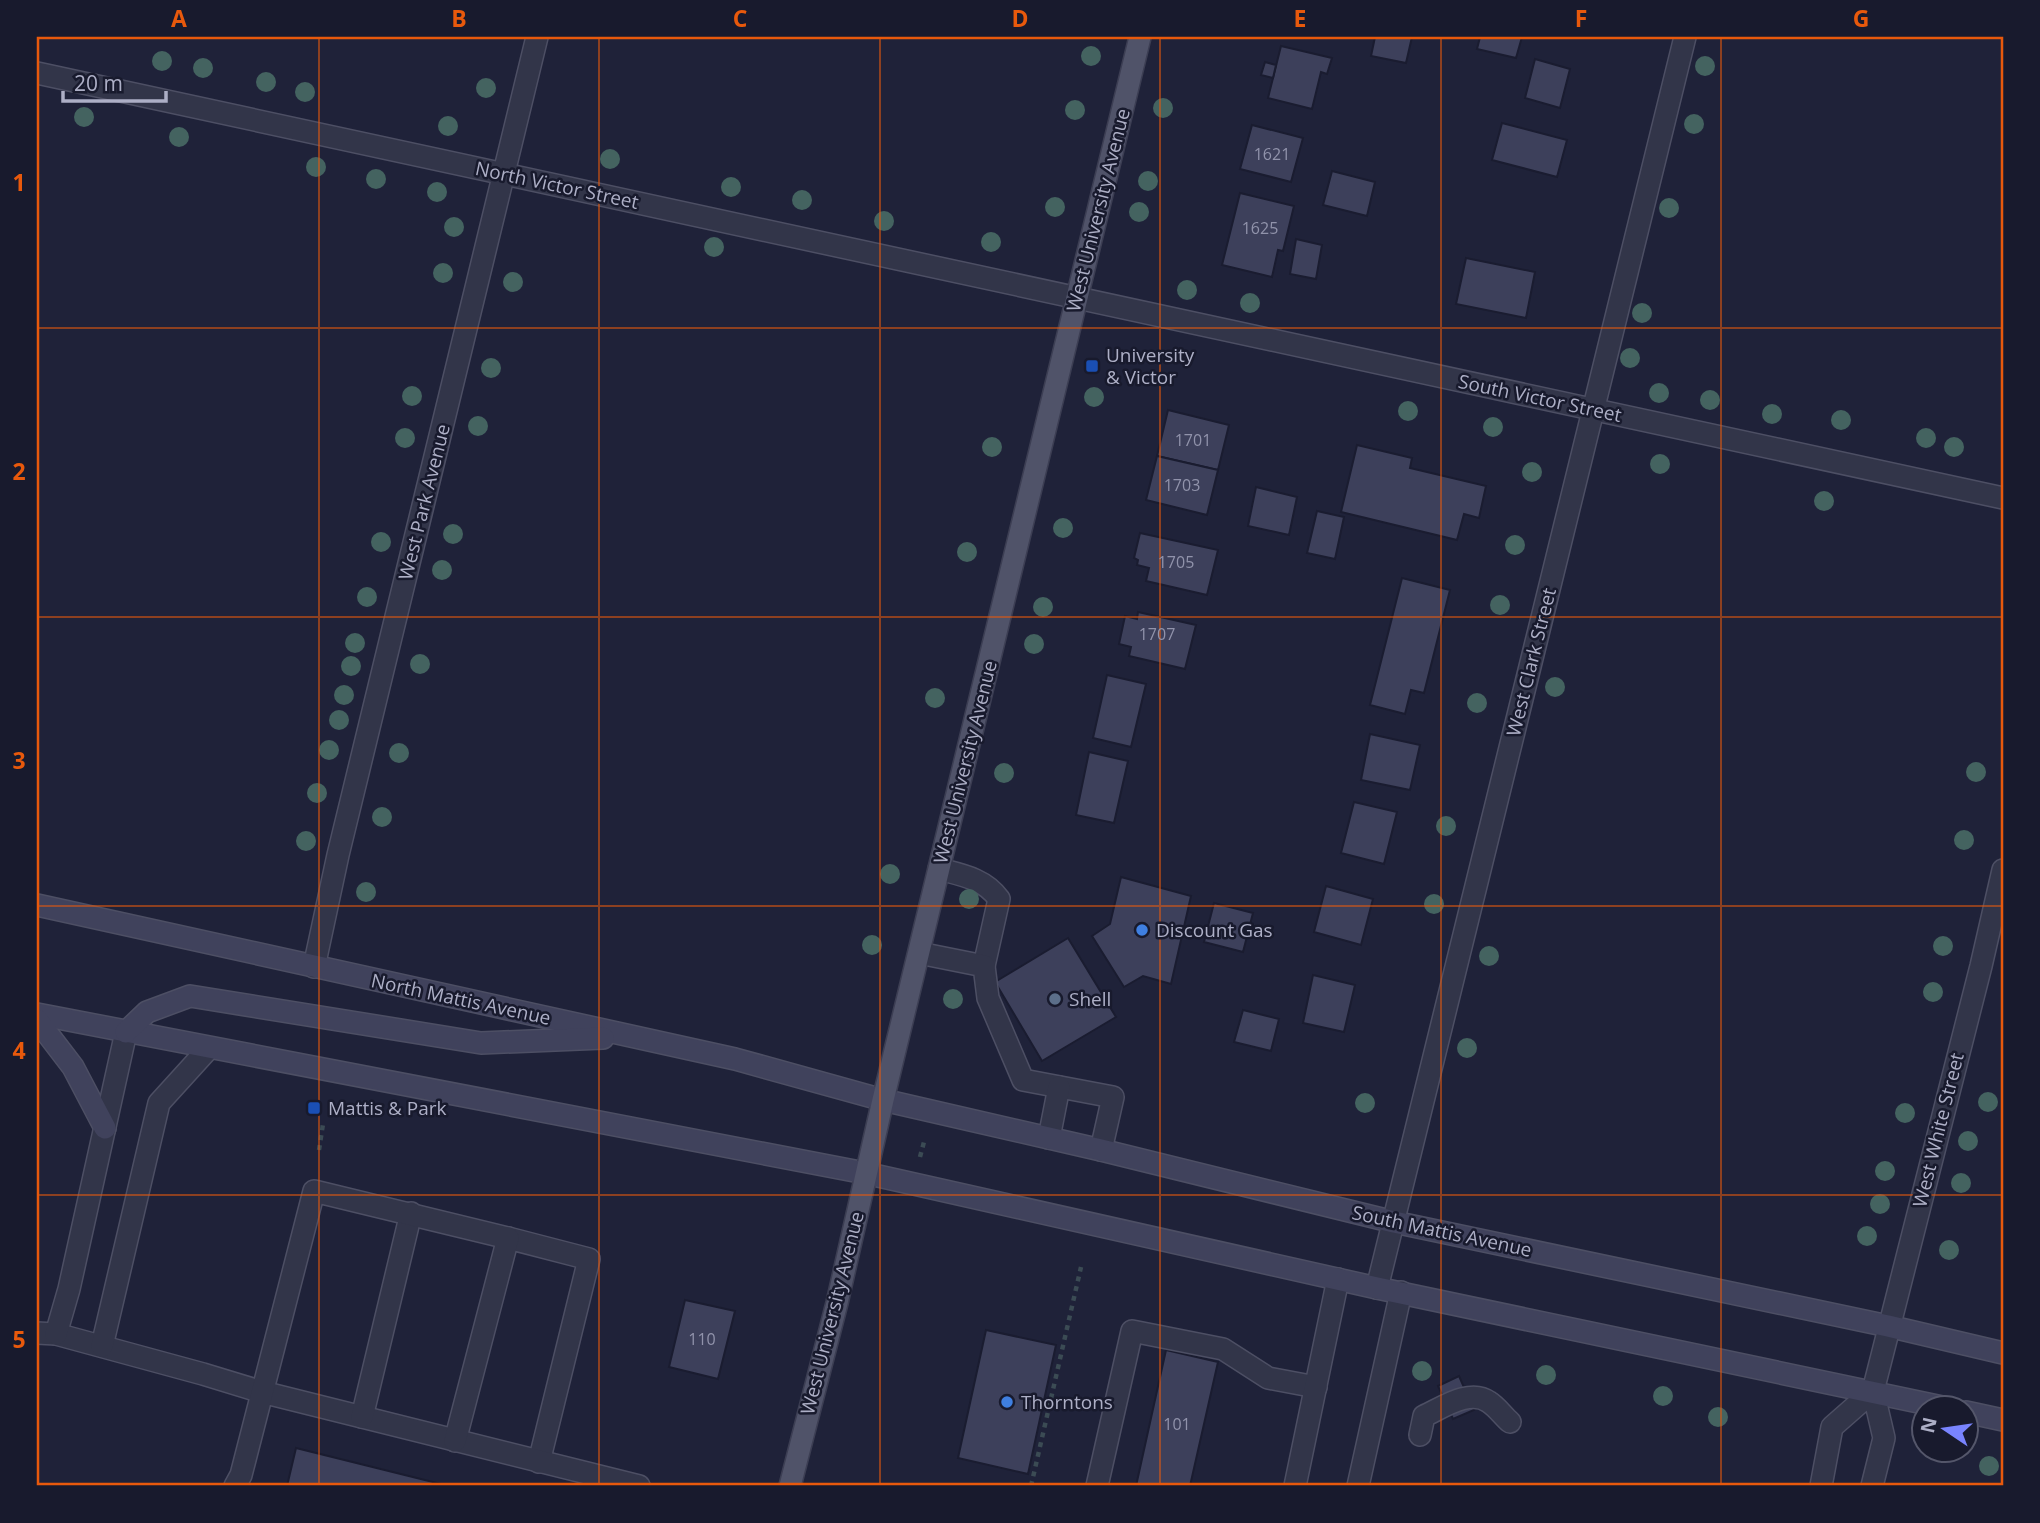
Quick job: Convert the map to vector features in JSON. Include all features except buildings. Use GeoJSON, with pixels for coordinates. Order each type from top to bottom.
{"type":"FeatureCollection","features":[{"type":"Feature","properties":{"kind":"main road","name":"West University Avenue"},"geometry":{"type":"LineString","coordinates":[[790,1486],[837,1303],[865,1173],[1140,37]]}},
{"type":"Feature","properties":{"kind":"main road","name":"North Mattis Avenue"},"geometry":{"type":"LineString","coordinates":[[37,905],[735,1059],[883,1100]]}},
{"type":"Feature","properties":{"kind":"main road"},"geometry":{"type":"LineString","coordinates":[[126,1032],[147,1012],[190,996],[481,1043],[633,1036]]}},
{"type":"Feature","properties":{"kind":"main road"},"geometry":{"type":"LineString","coordinates":[[37,1014],[865,1173],[1377,1288],[1910,1400]]}},
{"type":"Feature","properties":{"kind":"main road"},"geometry":{"type":"LineString","coordinates":[[37,1020],[73,1067],[105,1128]]}},
{"type":"Feature","properties":{"kind":"main road","name":"South Mattis Avenue"},"geometry":{"type":"LineString","coordinates":[[883,1100],[1394,1222],[1888,1326],[2003,1353]]}},
{"type":"Feature","properties":{"kind":"main road"},"geometry":{"type":"LineString","coordinates":[[1980,1415],[2003,1420]]}},
{"type":"Feature","properties":{"kind":"street","name":"West Park Avenue"},"geometry":{"type":"LineString","coordinates":[[314,967],[537,37]]}},
{"type":"Feature","properties":{"kind":"street","name":"West Clark Street"},"geometry":{"type":"LineString","coordinates":[[1377,1288],[1685,37]]}},
{"type":"Feature","properties":{"kind":"street","name":"North Victor Street"},"geometry":{"type":"LineString","coordinates":[[37,73],[1078,297]]}},
{"type":"Feature","properties":{"kind":"street","name":"South Victor Street"},"geometry":{"type":"LineString","coordinates":[[1078,297],[2003,498]]}},
{"type":"Feature","properties":{"kind":"street"},"geometry":{"type":"LineString","coordinates":[[939,869],[979,881],[992,889],[999,899],[984,967],[988,998],[1023,1080],[1113,1097],[1101,1150]]}},
{"type":"Feature","properties":{"kind":"street","name":"West White Street"},"geometry":{"type":"LineString","coordinates":[[1872,1391],[2003,870]]}},
{"type":"Feature","properties":{"kind":"street"},"geometry":{"type":"LineString","coordinates":[[919,953],[984,967]]}},
{"type":"Feature","properties":{"kind":"street"},"geometry":{"type":"LineString","coordinates":[[126,1032],[69,1289],[46,1334],[102,1346],[262,1392],[639,1486]]}},
{"type":"Feature","properties":{"kind":"street"},"geometry":{"type":"LineString","coordinates":[[102,1346],[159,1103],[209,1048]]}},
{"type":"Feature","properties":{"kind":"street"},"geometry":{"type":"LineString","coordinates":[[1049,1138],[1059,1087]]}},
{"type":"Feature","properties":{"kind":"street"},"geometry":{"type":"LineString","coordinates":[[235,1486],[241,1475],[314,1191],[589,1259],[539,1462]]}},
{"type":"Feature","properties":{"kind":"street"},"geometry":{"type":"LineString","coordinates":[[362,1417],[411,1213]]}},
{"type":"Feature","properties":{"kind":"street"},"geometry":{"type":"LineString","coordinates":[[455,1441],[508,1238]]}},
{"type":"Feature","properties":{"kind":"street"},"geometry":{"type":"LineString","coordinates":[[1295,1486],[1338,1279]]}},
{"type":"Feature","properties":{"kind":"street"},"geometry":{"type":"LineString","coordinates":[[1358,1486],[1401,1292]]}},
{"type":"Feature","properties":{"kind":"street"},"geometry":{"type":"LineString","coordinates":[[1097,1486],[1132,1331],[1223,1349],[1268,1378],[1316,1387]]}},
{"type":"Feature","properties":{"kind":"street"},"geometry":{"type":"LineString","coordinates":[[1821,1486],[1832,1427],[1872,1391],[1884,1438],[1872,1486]]}},
{"type":"Feature","properties":{"kind":"street"},"geometry":{"type":"LineString","coordinates":[[1420,1435],[1424,1416],[1472,1396],[1487,1400],[1510,1422]]}},
{"type":"Feature","properties":{"kind":"path"},"geometry":{"type":"LineString","coordinates":[[319,1150],[323,1124]]}},
{"type":"Feature","properties":{"kind":"path"},"geometry":{"type":"LineString","coordinates":[[918,1165],[926,1133]]}},
{"type":"Feature","properties":{"kind":"path"},"geometry":{"type":"LineString","coordinates":[[1031,1486],[1081,1267]]}},
{"type":"Feature","properties":{"kind":"place","name":"University & Victor"},"geometry":{"type":"Point","coordinates":[1092,366]}},
{"type":"Feature","properties":{"kind":"place","name":"Discount Gas"},"geometry":{"type":"Point","coordinates":[1142,930]}},
{"type":"Feature","properties":{"kind":"place","name":"Shell"},"geometry":{"type":"Point","coordinates":[1055,999]}},
{"type":"Feature","properties":{"kind":"place","name":"Mattis & Park"},"geometry":{"type":"Point","coordinates":[314,1108]}},
{"type":"Feature","properties":{"kind":"place","name":"Thorntons"},"geometry":{"type":"Point","coordinates":[1007,1402]}}]}
